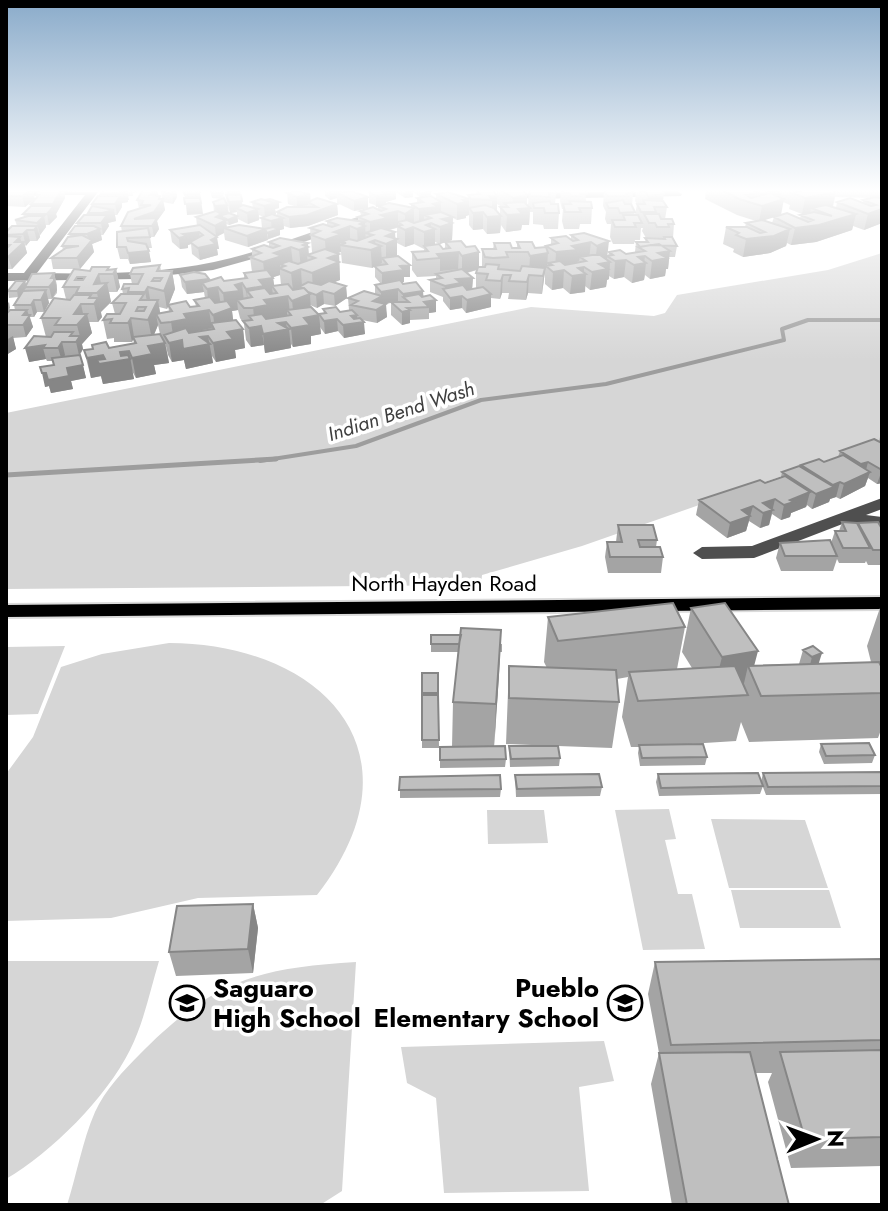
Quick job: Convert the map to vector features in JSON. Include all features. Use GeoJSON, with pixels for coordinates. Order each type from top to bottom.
{"type":"FeatureCollection","features":[{"type":"Feature","properties":{"kind":"main road","name":"North Hayden Road"},"geometry":{"type":"LineString","coordinates":[[6,611],[882,603]]}},
{"type":"Feature","properties":{"kind":"street"},"geometry":{"type":"LineString","coordinates":[[28,277],[51,247]]}},
{"type":"Feature","properties":{"kind":"street"},"geometry":{"type":"LineString","coordinates":[[6,277],[134,276],[203,268],[278,247]]}},
{"type":"Feature","properties":{"kind":"street"},"geometry":{"type":"LineString","coordinates":[[702,553],[754,552],[882,503]]}},
{"type":"Feature","properties":{"kind":"street"},"geometry":{"type":"LineString","coordinates":[[845,518],[882,522]]}},
{"type":"Feature","properties":{"kind":"shaded area"},"geometry":{"type":"Polygon","coordinates":[[[882,253],[882,441],[582,546],[482,575],[481,585],[6,589],[6,413],[531,307],[654,316],[665,313],[677,295],[828,270],[882,253]]]}},
{"type":"Feature","properties":{"kind":"shaded area"},"geometry":{"type":"Polygon","coordinates":[[[169,643],[225,648],[274,663],[314,686],[343,717],[359,754],[362,797],[348,844],[317,895],[198,898],[111,918],[6,921],[6,774],[33,737],[61,667],[102,654],[169,643]]]}},
{"type":"Feature","properties":{"kind":"shaded area"},"geometry":{"type":"Polygon","coordinates":[[[65,646],[38,714],[6,715],[6,647],[65,646]]]}},
{"type":"Feature","properties":{"kind":"shaded area"},"geometry":{"type":"Polygon","coordinates":[[[669,809],[676,839],[665,840],[678,894],[692,894],[705,949],[643,950],[615,810],[669,809]]]}},
{"type":"Feature","properties":{"kind":"shaded area"},"geometry":{"type":"Polygon","coordinates":[[[487,810],[544,810],[548,843],[488,844],[487,810]]]}},
{"type":"Feature","properties":{"kind":"shaded area"},"geometry":{"type":"Polygon","coordinates":[[[711,819],[805,820],[828,888],[729,888],[711,819]]]}},
{"type":"Feature","properties":{"kind":"shaded area"},"geometry":{"type":"Polygon","coordinates":[[[731,890],[829,890],[841,928],[740,928],[731,890]]]}},
{"type":"Feature","properties":{"kind":"shaded area"},"geometry":{"type":"Polygon","coordinates":[[[6,961],[159,961],[135,1039],[107,1087],[59,1139],[6,1179],[6,961]]]}},
{"type":"Feature","properties":{"kind":"shaded area"},"geometry":{"type":"Polygon","coordinates":[[[356,962],[342,1191],[320,1205],[67,1205],[99,1104],[121,1074],[166,1029],[214,994],[263,974],[356,962]]]}},
{"type":"Feature","properties":{"kind":"shaded area"},"geometry":{"type":"Polygon","coordinates":[[[604,1041],[614,1081],[579,1087],[589,1191],[444,1193],[436,1098],[407,1083],[401,1047],[604,1041]]]}},
{"type":"Feature","properties":{"kind":"building"},"geometry":{"type":"Polygon","coordinates":[[[8,247],[19,247],[6,257],[8,247]]]}},
{"type":"Feature","properties":{"kind":"building"},"geometry":{"type":"Polygon","coordinates":[[[87,247],[77,258],[51,258],[66,248],[87,247]]]}},
{"type":"Feature","properties":{"kind":"building"},"geometry":{"type":"Polygon","coordinates":[[[117,247],[147,247],[149,251],[128,253],[126,247],[117,247]]]}},
{"type":"Feature","properties":{"kind":"building"},"geometry":{"type":"Polygon","coordinates":[[[277,247],[308,247],[299,250],[291,247],[274,253],[282,256],[263,262],[250,257],[261,253],[252,249],[277,247]]]}},
{"type":"Feature","properties":{"kind":"building"},"geometry":{"type":"Polygon","coordinates":[[[349,247],[380,247],[371,250],[349,247]]]}},
{"type":"Feature","properties":{"kind":"building"},"geometry":{"type":"Polygon","coordinates":[[[424,247],[475,247],[479,252],[462,256],[459,252],[437,254],[440,258],[417,260],[412,252],[428,251],[424,247]]]}},
{"type":"Feature","properties":{"kind":"building"},"geometry":{"type":"Polygon","coordinates":[[[495,247],[546,247],[548,253],[530,256],[528,252],[506,252],[508,257],[493,258],[485,257],[482,249],[496,249],[495,247]]]}},
{"type":"Feature","properties":{"kind":"building"},"geometry":{"type":"Polygon","coordinates":[[[547,247],[573,247],[578,250],[556,252],[547,247]]]}},
{"type":"Feature","properties":{"kind":"building"},"geometry":{"type":"Polygon","coordinates":[[[638,247],[663,247],[670,251],[658,253],[667,258],[652,261],[645,256],[638,257],[646,263],[634,265],[607,256],[613,255],[609,252],[620,250],[626,254],[645,251],[638,247]]]}},
{"type":"Feature","properties":{"kind":"building"},"geometry":{"type":"Polygon","coordinates":[[[325,249],[339,254],[328,258],[339,262],[312,273],[301,269],[291,273],[279,268],[285,266],[280,264],[289,261],[298,264],[315,258],[307,255],[325,249]]]}},
{"type":"Feature","properties":{"kind":"building"},"geometry":{"type":"Polygon","coordinates":[[[600,255],[610,262],[599,264],[608,269],[592,272],[584,267],[578,268],[586,274],[572,276],[564,270],[553,272],[546,266],[560,261],[565,265],[586,261],[580,257],[600,255]]]}},
{"type":"Feature","properties":{"kind":"building"},"geometry":{"type":"Polygon","coordinates":[[[398,256],[410,265],[400,266],[404,270],[382,273],[374,266],[387,264],[382,258],[398,256]]]}},
{"type":"Feature","properties":{"kind":"building"},"geometry":{"type":"Polygon","coordinates":[[[486,264],[499,265],[498,269],[520,271],[522,266],[545,268],[543,276],[529,275],[527,282],[509,281],[511,275],[503,275],[501,281],[486,280],[488,274],[476,273],[478,267],[485,267],[486,264]]]}},
{"type":"Feature","properties":{"kind":"building"},"geometry":{"type":"Polygon","coordinates":[[[160,265],[157,271],[172,271],[164,291],[148,287],[145,292],[128,292],[129,288],[122,289],[124,284],[138,284],[143,274],[130,274],[133,268],[160,265]]]}},
{"type":"Feature","properties":{"kind":"building"},"geometry":{"type":"Polygon","coordinates":[[[92,267],[116,269],[113,274],[99,274],[94,284],[107,283],[97,293],[76,293],[79,287],[63,287],[74,269],[90,271],[92,267]]]}},
{"type":"Feature","properties":{"kind":"building"},"geometry":{"type":"Polygon","coordinates":[[[462,269],[473,278],[456,279],[461,283],[445,286],[430,280],[442,278],[436,274],[462,269]]]}},
{"type":"Feature","properties":{"kind":"building"},"geometry":{"type":"Polygon","coordinates":[[[267,270],[273,278],[259,280],[264,286],[246,289],[242,283],[235,285],[240,291],[223,293],[218,287],[207,289],[202,283],[221,277],[224,281],[247,278],[244,273],[267,270]]]}},
{"type":"Feature","properties":{"kind":"building"},"geometry":{"type":"Polygon","coordinates":[[[194,272],[205,274],[209,279],[185,282],[180,275],[194,272]]]}},
{"type":"Feature","properties":{"kind":"building"},"geometry":{"type":"Polygon","coordinates":[[[54,273],[51,278],[54,281],[49,287],[25,287],[32,274],[54,273]]]}},
{"type":"Feature","properties":{"kind":"building"},"geometry":{"type":"Polygon","coordinates":[[[400,280],[403,284],[416,282],[423,291],[403,294],[398,289],[381,292],[375,285],[400,280]]]}},
{"type":"Feature","properties":{"kind":"building"},"geometry":{"type":"Polygon","coordinates":[[[16,281],[25,281],[17,291],[8,291],[16,281]]]}},
{"type":"Feature","properties":{"kind":"building"},"geometry":{"type":"Polygon","coordinates":[[[329,281],[346,286],[334,294],[323,291],[316,295],[304,288],[297,288],[308,282],[321,285],[329,281]]]}},
{"type":"Feature","properties":{"kind":"building"},"geometry":{"type":"Polygon","coordinates":[[[288,284],[293,290],[304,288],[310,294],[292,301],[288,296],[264,300],[268,305],[252,308],[244,308],[237,300],[252,297],[247,291],[265,288],[270,294],[277,293],[272,286],[288,284]]]}},
{"type":"Feature","properties":{"kind":"building"},"geometry":{"type":"Polygon","coordinates":[[[463,285],[467,290],[483,287],[491,294],[467,300],[462,296],[450,298],[443,289],[463,285]]]}},
{"type":"Feature","properties":{"kind":"building"},"geometry":{"type":"Polygon","coordinates":[[[46,290],[41,300],[34,300],[31,305],[14,305],[23,291],[46,290]]]}},
{"type":"Feature","properties":{"kind":"building"},"geometry":{"type":"Polygon","coordinates":[[[364,291],[382,296],[373,301],[386,304],[376,310],[351,305],[358,301],[348,298],[364,291]]]}},
{"type":"Feature","properties":{"kind":"building"},"geometry":{"type":"Polygon","coordinates":[[[121,294],[144,294],[140,300],[158,300],[148,320],[131,318],[128,323],[103,320],[107,314],[120,314],[126,303],[112,303],[121,294]]]}},
{"type":"Feature","properties":{"kind":"building"},"geometry":{"type":"Polygon","coordinates":[[[419,294],[422,297],[430,295],[436,300],[424,302],[429,307],[407,308],[410,310],[402,312],[391,302],[409,302],[403,297],[419,294]]]}},
{"type":"Feature","properties":{"kind":"building"},"geometry":{"type":"Polygon","coordinates":[[[74,295],[98,298],[94,304],[81,304],[74,314],[87,314],[77,325],[55,325],[60,318],[41,318],[54,298],[70,300],[74,295]]]}},
{"type":"Feature","properties":{"kind":"building"},"geometry":{"type":"Polygon","coordinates":[[[210,297],[215,303],[227,301],[232,308],[213,315],[209,310],[184,314],[187,319],[161,323],[156,314],[172,311],[168,305],[186,301],[190,307],[199,306],[194,300],[210,297]]]}},
{"type":"Feature","properties":{"kind":"building"},"geometry":{"type":"Polygon","coordinates":[[[311,307],[319,315],[304,318],[310,325],[291,328],[286,322],[278,323],[289,329],[263,334],[261,326],[249,328],[243,321],[252,320],[249,316],[262,314],[266,319],[291,315],[287,310],[311,307]]]}},
{"type":"Feature","properties":{"kind":"building"},"geometry":{"type":"Polygon","coordinates":[[[336,307],[340,312],[352,310],[357,315],[351,316],[354,319],[360,318],[364,322],[343,325],[337,319],[324,321],[319,314],[326,313],[323,309],[336,307]]]}},
{"type":"Feature","properties":{"kind":"building"},"geometry":{"type":"Polygon","coordinates":[[[10,310],[27,310],[23,315],[30,315],[23,325],[6,325],[6,314],[10,310]]]}},
{"type":"Feature","properties":{"kind":"building"},"geometry":{"type":"Polygon","coordinates":[[[236,320],[243,329],[227,332],[233,339],[213,343],[208,336],[200,337],[210,344],[183,349],[182,340],[169,343],[164,335],[186,328],[189,333],[214,329],[211,323],[236,320]]]}},
{"type":"Feature","properties":{"kind":"building"},"geometry":{"type":"Polygon","coordinates":[[[54,332],[73,332],[70,336],[80,336],[76,342],[62,342],[58,348],[43,348],[45,345],[25,348],[34,336],[51,337],[54,332]]]}},
{"type":"Feature","properties":{"kind":"building"},"geometry":{"type":"Polygon","coordinates":[[[160,334],[165,343],[148,346],[152,354],[132,358],[129,351],[120,352],[121,356],[128,355],[130,359],[99,364],[97,360],[105,359],[103,355],[87,358],[84,350],[106,342],[109,348],[136,343],[133,337],[160,334]]]}},
{"type":"Feature","properties":{"kind":"building"},"geometry":{"type":"Polygon","coordinates":[[[80,355],[83,365],[67,368],[69,376],[48,380],[46,373],[42,373],[40,367],[54,365],[52,358],[80,355]]]}},
{"type":"Feature","properties":{"kind":"building"},"geometry":{"type":"Polygon","coordinates":[[[874,439],[882,443],[882,470],[868,462],[861,464],[840,451],[874,439]]]}},
{"type":"Feature","properties":{"kind":"building"},"geometry":{"type":"Polygon","coordinates":[[[843,455],[870,472],[844,484],[833,485],[801,465],[819,459],[824,462],[843,455]]]}},
{"type":"Feature","properties":{"kind":"building"},"geometry":{"type":"Polygon","coordinates":[[[799,466],[834,487],[816,494],[782,472],[799,466]]]}},
{"type":"Feature","properties":{"kind":"building"},"geometry":{"type":"Polygon","coordinates":[[[785,476],[810,492],[784,505],[775,499],[763,503],[773,510],[763,513],[753,506],[742,510],[750,516],[730,523],[699,500],[760,480],[765,483],[785,476]]]}},
{"type":"Feature","properties":{"kind":"building"},"geometry":{"type":"Polygon","coordinates":[[[842,522],[857,523],[870,548],[843,548],[835,531],[846,531],[842,522]]]}},
{"type":"Feature","properties":{"kind":"building"},"geometry":{"type":"Polygon","coordinates":[[[878,522],[882,529],[882,550],[873,550],[858,523],[878,522]]]}},
{"type":"Feature","properties":{"kind":"building"},"geometry":{"type":"Polygon","coordinates":[[[618,525],[653,525],[657,540],[638,540],[640,547],[660,547],[663,557],[610,557],[607,542],[622,542],[618,525]]]}},
{"type":"Feature","properties":{"kind":"building"},"geometry":{"type":"Polygon","coordinates":[[[830,540],[837,556],[785,556],[780,543],[830,540]]]}},
{"type":"Feature","properties":{"kind":"building"},"geometry":{"type":"Polygon","coordinates":[[[673,603],[685,627],[558,641],[548,617],[673,603]]]}},
{"type":"Feature","properties":{"kind":"building"},"geometry":{"type":"Polygon","coordinates":[[[725,603],[758,651],[722,657],[691,608],[725,603]]]}},
{"type":"Feature","properties":{"kind":"building"},"geometry":{"type":"Polygon","coordinates":[[[461,628],[501,630],[496,704],[453,702],[461,628]]]}},
{"type":"Feature","properties":{"kind":"building"},"geometry":{"type":"Polygon","coordinates":[[[431,635],[461,635],[459,644],[431,644],[431,635]]]}},
{"type":"Feature","properties":{"kind":"building"},"geometry":{"type":"Polygon","coordinates":[[[813,646],[822,653],[812,657],[803,650],[813,646]]]}},
{"type":"Feature","properties":{"kind":"building"},"geometry":{"type":"Polygon","coordinates":[[[879,662],[882,668],[882,693],[761,696],[748,666],[879,662]]]}},
{"type":"Feature","properties":{"kind":"building"},"geometry":{"type":"Polygon","coordinates":[[[509,666],[616,670],[619,702],[509,698],[509,666]]]}},
{"type":"Feature","properties":{"kind":"building"},"geometry":{"type":"Polygon","coordinates":[[[735,666],[748,695],[638,701],[629,672],[735,666]]]}},
{"type":"Feature","properties":{"kind":"building"},"geometry":{"type":"Polygon","coordinates":[[[422,673],[438,673],[438,693],[422,693],[422,673]]]}},
{"type":"Feature","properties":{"kind":"building"},"geometry":{"type":"Polygon","coordinates":[[[422,695],[438,695],[439,740],[422,740],[422,695]]]}},
{"type":"Feature","properties":{"kind":"building"},"geometry":{"type":"Polygon","coordinates":[[[869,743],[875,755],[826,756],[821,744],[869,743]]]}},
{"type":"Feature","properties":{"kind":"building"},"geometry":{"type":"Polygon","coordinates":[[[703,744],[707,757],[642,758],[639,745],[703,744]]]}},
{"type":"Feature","properties":{"kind":"building"},"geometry":{"type":"Polygon","coordinates":[[[505,746],[506,759],[440,760],[440,747],[505,746]]]}},
{"type":"Feature","properties":{"kind":"building"},"geometry":{"type":"Polygon","coordinates":[[[509,746],[558,746],[560,758],[511,759],[509,746]]]}},
{"type":"Feature","properties":{"kind":"building"},"geometry":{"type":"Polygon","coordinates":[[[882,772],[882,786],[768,787],[763,773],[882,772]]]}},
{"type":"Feature","properties":{"kind":"building"},"geometry":{"type":"Polygon","coordinates":[[[758,773],[763,786],[661,788],[658,774],[758,773]]]}},
{"type":"Feature","properties":{"kind":"building"},"geometry":{"type":"Polygon","coordinates":[[[599,774],[602,787],[517,789],[515,775],[599,774]]]}},
{"type":"Feature","properties":{"kind":"building"},"geometry":{"type":"Polygon","coordinates":[[[500,775],[501,789],[399,790],[400,777],[500,775]]]}},
{"type":"Feature","properties":{"kind":"building"},"geometry":{"type":"Polygon","coordinates":[[[253,904],[248,949],[169,952],[177,906],[253,904]]]}},
{"type":"Feature","properties":{"kind":"building"},"geometry":{"type":"Polygon","coordinates":[[[882,959],[882,1040],[671,1045],[655,962],[882,959]]]}},
{"type":"Feature","properties":{"kind":"building"},"geometry":{"type":"Polygon","coordinates":[[[882,1050],[882,1137],[805,1139],[780,1052],[882,1050]]]}},
{"type":"Feature","properties":{"kind":"building"},"geometry":{"type":"Polygon","coordinates":[[[750,1052],[789,1205],[687,1205],[659,1053],[750,1052]]]}},
{"type":"Feature","properties":{"kind":"waterway","name":"Indian Bend Wash"},"geometry":{"type":"LineString","coordinates":[[271,459],[356,446],[481,400],[606,384],[784,340],[782,329],[808,320],[882,320]]}},
{"type":"Feature","properties":{"kind":"waterway","name":"Indian Bend Wash"},"geometry":{"type":"LineString","coordinates":[[6,475],[271,459]]}},
{"type":"Feature","properties":{"kind":"waterway","name":"Indian Bend Wash"},"geometry":{"type":"LineString","coordinates":[[260,461],[271,459]]}},
{"type":"Feature","properties":{"kind":"waterway","name":"Indian Bend Wash"},"geometry":{"type":"LineString","coordinates":[[271,459],[276,459]]}},
{"type":"Feature","properties":{"kind":"place","name":"Saguaro High School"},"geometry":{"type":"Point","coordinates":[187,1003]}},
{"type":"Feature","properties":{"kind":"place","name":"Pueblo Elementary School"},"geometry":{"type":"Point","coordinates":[625,1003]}}]}
